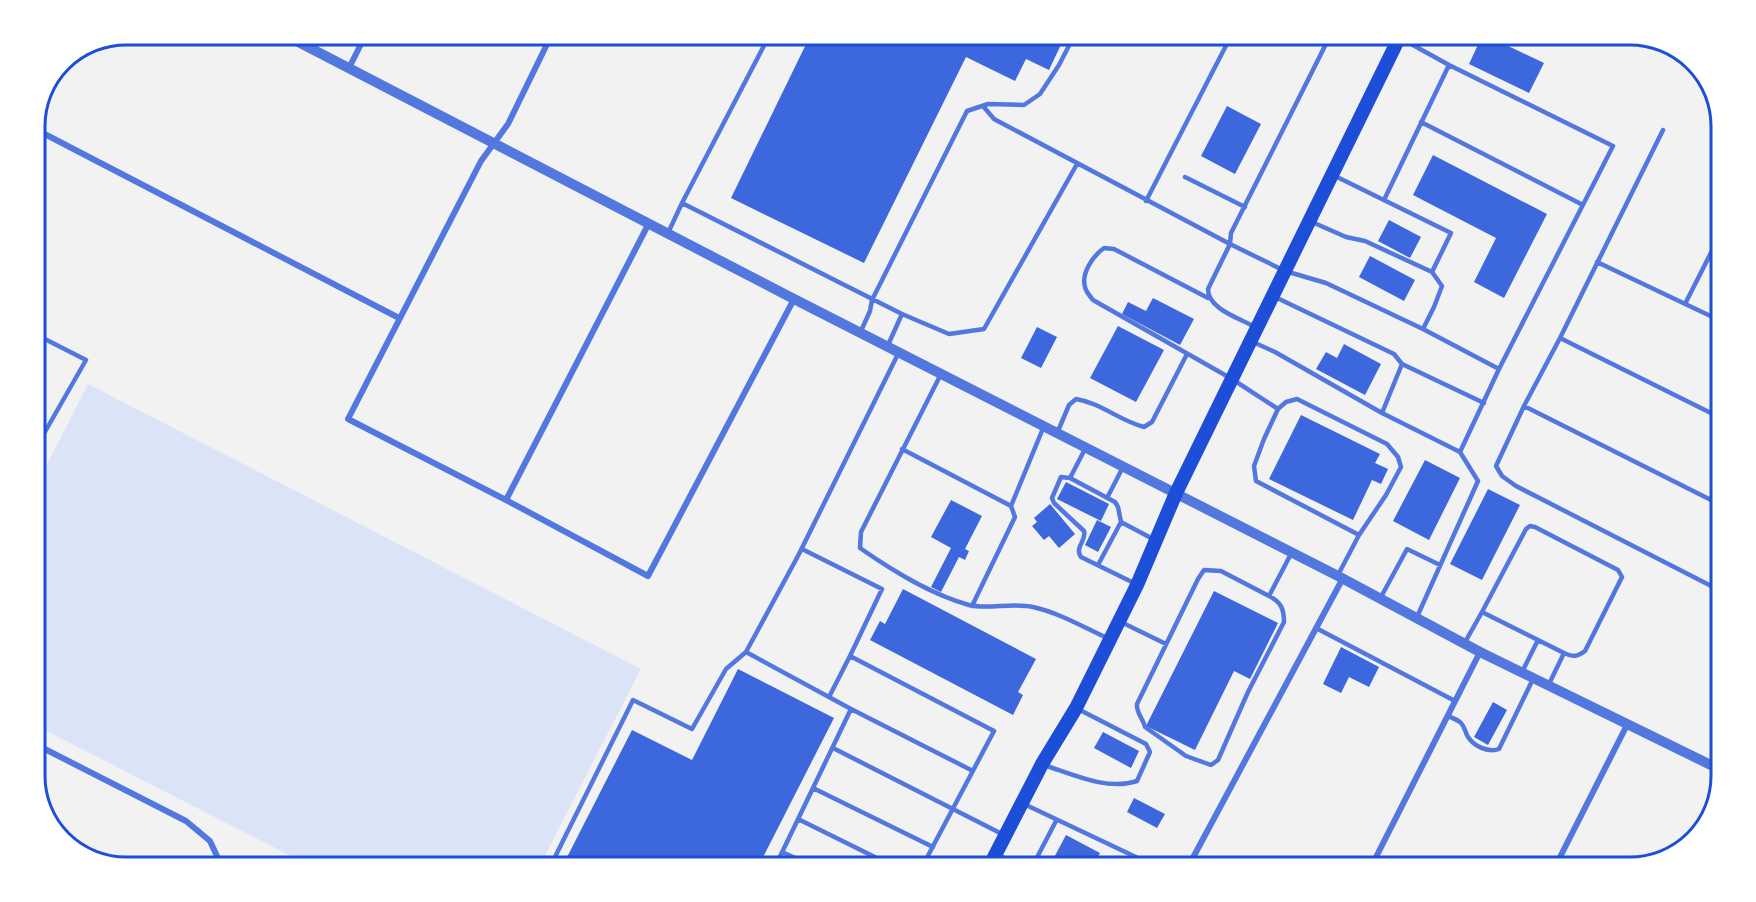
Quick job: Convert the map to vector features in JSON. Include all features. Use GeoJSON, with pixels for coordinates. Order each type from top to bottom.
{"type":"FeatureCollection","features":[{"type":"Feature","properties":{"kind":"main road"},"geometry":{"type":"LineString","coordinates":[[994,857],[1021,802],[1076,708],[1137,585],[1176,493],[1397,45]]}},
{"type":"Feature","properties":{"kind":"street"},"geometry":{"type":"LineString","coordinates":[[304,45],[1292,552],[1464,644],[1711,765]]}},
{"type":"Feature","properties":{"kind":"street"},"geometry":{"type":"LineString","coordinates":[[349,68],[360,45]]}},
{"type":"Feature","properties":{"kind":"street"},"geometry":{"type":"LineString","coordinates":[[547,45],[508,124],[480,162],[348,419],[648,576],[794,298]]}},
{"type":"Feature","properties":{"kind":"street"},"geometry":{"type":"LineString","coordinates":[[45,134],[399,318]]}},
{"type":"Feature","properties":{"kind":"street"},"geometry":{"type":"LineString","coordinates":[[506,500],[649,222]]}},
{"type":"Feature","properties":{"kind":"street"},"geometry":{"type":"LineString","coordinates":[[1193,857],[1316,628],[1340,577]]}},
{"type":"Feature","properties":{"kind":"street"},"geometry":{"type":"LineString","coordinates":[[1376,857],[1480,652]]}},
{"type":"Feature","properties":{"kind":"street"},"geometry":{"type":"LineString","coordinates":[[1560,857],[1628,725]]}},
{"type":"Feature","properties":{"kind":"street"},"geometry":{"type":"LineString","coordinates":[[45,749],[186,821],[210,841],[217,857]]}},
{"type":"Feature","properties":{"kind":"lane"},"geometry":{"type":"LineString","coordinates":[[668,233],[764,45]]}},
{"type":"Feature","properties":{"kind":"lane"},"geometry":{"type":"LineString","coordinates":[[861,332],[872,300],[967,111],[983,106],[1024,105],[1040,94],[1069,45]]}},
{"type":"Feature","properties":{"kind":"lane"},"geometry":{"type":"LineString","coordinates":[[1146,201],[1226,45]]}},
{"type":"Feature","properties":{"kind":"lane"},"geometry":{"type":"LineString","coordinates":[[1208,297],[1208,289],[1230,244],[1231,233],[1326,45]]}},
{"type":"Feature","properties":{"kind":"lane"},"geometry":{"type":"LineString","coordinates":[[1416,45],[1449,65],[1613,146],[1499,369],[1460,452]]}},
{"type":"Feature","properties":{"kind":"lane"},"geometry":{"type":"LineString","coordinates":[[1384,201],[1449,65]]}},
{"type":"Feature","properties":{"kind":"lane"},"geometry":{"type":"LineString","coordinates":[[983,106],[994,119],[1230,244],[1285,271],[1326,284],[1423,329],[1499,369]]}},
{"type":"Feature","properties":{"kind":"lane"},"geometry":{"type":"LineString","coordinates":[[1421,122],[1582,205]]}},
{"type":"Feature","properties":{"kind":"lane"},"geometry":{"type":"LineString","coordinates":[[1663,130],[1496,466],[1502,476],[1516,486],[1711,586]]}},
{"type":"Feature","properties":{"kind":"lane"},"geometry":{"type":"LineString","coordinates":[[682,203],[872,300],[949,334],[984,329],[1077,164]]}},
{"type":"Feature","properties":{"kind":"lane"},"geometry":{"type":"LineString","coordinates":[[1332,175],[1451,234],[1432,272]]}},
{"type":"Feature","properties":{"kind":"lane"},"geometry":{"type":"LineString","coordinates":[[1185,177],[1245,207]]}},
{"type":"Feature","properties":{"kind":"lane"},"geometry":{"type":"LineString","coordinates":[[1310,220],[1346,237],[1365,241],[1432,272],[1442,286],[1423,329]]}},
{"type":"Feature","properties":{"kind":"lane"},"geometry":{"type":"LineString","coordinates":[[1278,409],[1232,379],[1093,300],[1085,289],[1084,276],[1096,254],[1104,248],[1114,249],[1208,297],[1275,352],[1382,413],[1460,452],[1478,481],[1417,619]]}},
{"type":"Feature","properties":{"kind":"lane"},"geometry":{"type":"LineString","coordinates":[[1685,304],[1711,253]]}},
{"type":"Feature","properties":{"kind":"lane"},"geometry":{"type":"LineString","coordinates":[[1597,262],[1711,316]]}},
{"type":"Feature","properties":{"kind":"lane"},"geometry":{"type":"LineString","coordinates":[[1273,296],[1394,354],[1402,363],[1484,403]]}},
{"type":"Feature","properties":{"kind":"lane"},"geometry":{"type":"LineString","coordinates":[[888,345],[902,314]]}},
{"type":"Feature","properties":{"kind":"lane"},"geometry":{"type":"LineString","coordinates":[[1560,338],[1711,413]]}},
{"type":"Feature","properties":{"kind":"lane"},"geometry":{"type":"LineString","coordinates":[[45,339],[86,360],[45,432]]}},
{"type":"Feature","properties":{"kind":"lane"},"geometry":{"type":"LineString","coordinates":[[555,857],[633,700],[692,729],[726,669],[746,652],[802,549],[899,351]]}},
{"type":"Feature","properties":{"kind":"lane"},"geometry":{"type":"LineString","coordinates":[[1057,433],[1069,405],[1076,399],[1088,401],[1144,427],[1152,422],[1188,354]]}},
{"type":"Feature","properties":{"kind":"lane"},"geometry":{"type":"LineString","coordinates":[[1382,413],[1402,363]]}},
{"type":"Feature","properties":{"kind":"lane"},"geometry":{"type":"LineString","coordinates":[[942,373],[861,532],[860,548],[935,593],[972,606],[1004,604],[1032,607],[1060,616],[1110,639]]}},
{"type":"Feature","properties":{"kind":"lane"},"geometry":{"type":"LineString","coordinates":[[1340,577],[1359,535],[1386,495],[1401,467],[1398,457],[1387,444],[1297,399],[1286,402],[1278,409],[1263,439],[1254,466],[1256,481],[1359,535]]}},
{"type":"Feature","properties":{"kind":"lane"},"geometry":{"type":"LineString","coordinates":[[1524,406],[1711,501]]}},
{"type":"Feature","properties":{"kind":"lane"},"geometry":{"type":"LineString","coordinates":[[1011,506],[1044,426]]}},
{"type":"Feature","properties":{"kind":"lane"},"geometry":{"type":"LineString","coordinates":[[902,448],[1011,506],[1015,517],[972,606]]}},
{"type":"Feature","properties":{"kind":"lane"},"geometry":{"type":"LineString","coordinates":[[1070,478],[1086,448]]}},
{"type":"Feature","properties":{"kind":"lane"},"geometry":{"type":"LineString","coordinates":[[1107,498],[1123,466]]}},
{"type":"Feature","properties":{"kind":"lane"},"geometry":{"type":"LineString","coordinates":[[1098,565],[1121,522],[1118,507],[1115,502],[1070,478],[1061,477],[1051,496],[1052,501],[1084,531],[1085,535],[1078,549],[1081,557],[1137,585]]}},
{"type":"Feature","properties":{"kind":"lane"},"geometry":{"type":"LineString","coordinates":[[1121,522],[1157,542]]}},
{"type":"Feature","properties":{"kind":"lane"},"geometry":{"type":"LineString","coordinates":[[1464,644],[1526,529],[1530,526],[1618,570],[1622,577],[1585,651],[1579,656],[1564,653],[1482,612]]}},
{"type":"Feature","properties":{"kind":"lane"},"geometry":{"type":"LineString","coordinates":[[802,549],[882,589],[829,697]]}},
{"type":"Feature","properties":{"kind":"lane"},"geometry":{"type":"LineString","coordinates":[[1380,600],[1407,549],[1440,565]]}},
{"type":"Feature","properties":{"kind":"lane"},"geometry":{"type":"LineString","coordinates":[[1269,596],[1292,552]]}},
{"type":"Feature","properties":{"kind":"lane"},"geometry":{"type":"LineString","coordinates":[[1204,570],[1221,571],[1269,596],[1276,599],[1284,609],[1284,622],[1248,692],[1218,760],[1210,765],[1186,756],[1146,727],[1143,717],[1138,712],[1137,704],[1204,570]]}},
{"type":"Feature","properties":{"kind":"lane"},"geometry":{"type":"LineString","coordinates":[[1119,621],[1166,644]]}},
{"type":"Feature","properties":{"kind":"lane"},"geometry":{"type":"LineString","coordinates":[[1316,628],[1455,701]]}},
{"type":"Feature","properties":{"kind":"lane"},"geometry":{"type":"LineString","coordinates":[[1522,673],[1538,640]]}},
{"type":"Feature","properties":{"kind":"lane"},"geometry":{"type":"LineString","coordinates":[[746,652],[973,771]]}},
{"type":"Feature","properties":{"kind":"lane"},"geometry":{"type":"LineString","coordinates":[[1548,686],[1564,653]]}},
{"type":"Feature","properties":{"kind":"lane"},"geometry":{"type":"LineString","coordinates":[[849,656],[994,731],[928,857]]}},
{"type":"Feature","properties":{"kind":"lane"},"geometry":{"type":"LineString","coordinates":[[1448,716],[1462,724],[1469,738],[1478,746],[1495,751],[1533,678]]}},
{"type":"Feature","properties":{"kind":"lane"},"geometry":{"type":"LineString","coordinates":[[1042,764],[1108,783],[1128,784],[1137,781],[1150,752],[1146,744],[1076,708]]}},
{"type":"Feature","properties":{"kind":"lane"},"geometry":{"type":"LineString","coordinates":[[780,857],[851,709]]}},
{"type":"Feature","properties":{"kind":"lane"},"geometry":{"type":"LineString","coordinates":[[833,748],[1004,835]]}},
{"type":"Feature","properties":{"kind":"lane"},"geometry":{"type":"LineString","coordinates":[[813,788],[933,847]]}},
{"type":"Feature","properties":{"kind":"lane"},"geometry":{"type":"LineString","coordinates":[[1021,802],[1129,857]]}},
{"type":"Feature","properties":{"kind":"lane"},"geometry":{"type":"LineString","coordinates":[[798,819],[875,857]]}},
{"type":"Feature","properties":{"kind":"lane"},"geometry":{"type":"LineString","coordinates":[[1037,857],[1056,821]]}},
{"type":"Feature","properties":{"kind":"lane"},"geometry":{"type":"LineString","coordinates":[[782,852],[793,857]]}},
{"type":"Feature","properties":{"kind":"lane"},"geometry":{"type":"LineString","coordinates":[[996,854],[1002,857]]}},
{"type":"Feature","properties":{"kind":"shaded area"},"geometry":{"type":"Polygon","coordinates":[[[88,384],[641,669],[544,857],[292,857],[45,730],[45,468],[88,384]]]}},
{"type":"Feature","properties":{"kind":"building"},"geometry":{"type":"Polygon","coordinates":[[[806,45],[1061,45],[1049,70],[1026,59],[1015,81],[966,57],[864,263],[731,198],[806,45]]]}},
{"type":"Feature","properties":{"kind":"building"},"geometry":{"type":"Polygon","coordinates":[[[1478,45],[1506,45],[1544,63],[1529,93],[1469,64],[1478,45]]]}},
{"type":"Feature","properties":{"kind":"building"},"geometry":{"type":"Polygon","coordinates":[[[1227,106],[1261,124],[1235,174],[1201,156],[1227,106]]]}},
{"type":"Feature","properties":{"kind":"building"},"geometry":{"type":"Polygon","coordinates":[[[1433,155],[1547,214],[1504,298],[1474,282],[1496,238],[1413,195],[1433,155]]]}},
{"type":"Feature","properties":{"kind":"building"},"geometry":{"type":"Polygon","coordinates":[[[1389,220],[1421,237],[1410,258],[1378,241],[1389,220]]]}},
{"type":"Feature","properties":{"kind":"building"},"geometry":{"type":"Polygon","coordinates":[[[1370,256],[1415,280],[1404,301],[1359,277],[1370,256]]]}},
{"type":"Feature","properties":{"kind":"building"},"geometry":{"type":"Polygon","coordinates":[[[1153,298],[1194,319],[1180,345],[1122,314],[1128,302],[1146,311],[1153,298]]]}},
{"type":"Feature","properties":{"kind":"building"},"geometry":{"type":"Polygon","coordinates":[[[1118,326],[1164,350],[1136,402],[1090,378],[1118,326]]]}},
{"type":"Feature","properties":{"kind":"building"},"geometry":{"type":"Polygon","coordinates":[[[1037,327],[1057,337],[1041,368],[1021,358],[1037,327]]]}},
{"type":"Feature","properties":{"kind":"building"},"geometry":{"type":"Polygon","coordinates":[[[1344,344],[1381,364],[1365,395],[1316,369],[1326,352],[1337,358],[1344,344]]]}},
{"type":"Feature","properties":{"kind":"building"},"geometry":{"type":"Polygon","coordinates":[[[1301,415],[1380,454],[1375,463],[1388,469],[1381,484],[1372,480],[1353,520],[1269,479],[1301,415]]]}},
{"type":"Feature","properties":{"kind":"building"},"geometry":{"type":"Polygon","coordinates":[[[1425,460],[1460,478],[1429,540],[1393,521],[1425,460]]]}},
{"type":"Feature","properties":{"kind":"building"},"geometry":{"type":"Polygon","coordinates":[[[1066,482],[1109,504],[1101,521],[1057,499],[1066,482]]]}},
{"type":"Feature","properties":{"kind":"building"},"geometry":{"type":"Polygon","coordinates":[[[1488,489],[1520,505],[1482,580],[1450,564],[1488,489]]]}},
{"type":"Feature","properties":{"kind":"building"},"geometry":{"type":"Polygon","coordinates":[[[951,500],[982,516],[965,549],[969,551],[965,560],[959,557],[941,592],[931,587],[951,548],[931,537],[951,500]]]}},
{"type":"Feature","properties":{"kind":"building"},"geometry":{"type":"Polygon","coordinates":[[[1050,504],[1075,534],[1059,548],[1049,536],[1044,540],[1032,526],[1037,522],[1034,518],[1050,504]]]}},
{"type":"Feature","properties":{"kind":"building"},"geometry":{"type":"Polygon","coordinates":[[[1097,520],[1111,527],[1098,552],[1085,545],[1097,520]]]}},
{"type":"Feature","properties":{"kind":"building"},"geometry":{"type":"Polygon","coordinates":[[[903,589],[1036,659],[1018,692],[1023,695],[1013,715],[870,640],[880,621],[885,624],[903,589]]]}},
{"type":"Feature","properties":{"kind":"building"},"geometry":{"type":"Polygon","coordinates":[[[1214,591],[1278,623],[1250,679],[1234,671],[1195,750],[1146,726],[1214,591]]]}},
{"type":"Feature","properties":{"kind":"building"},"geometry":{"type":"Polygon","coordinates":[[[1341,647],[1379,667],[1369,687],[1349,677],[1341,693],[1323,684],[1341,647]]]}},
{"type":"Feature","properties":{"kind":"building"},"geometry":{"type":"Polygon","coordinates":[[[738,669],[834,718],[763,857],[567,857],[632,730],[692,760],[738,669]]]}},
{"type":"Feature","properties":{"kind":"building"},"geometry":{"type":"Polygon","coordinates":[[[1493,702],[1507,710],[1488,745],[1474,737],[1493,702]]]}},
{"type":"Feature","properties":{"kind":"building"},"geometry":{"type":"Polygon","coordinates":[[[1103,732],[1139,751],[1131,768],[1094,748],[1103,732]]]}},
{"type":"Feature","properties":{"kind":"building"},"geometry":{"type":"Polygon","coordinates":[[[1134,798],[1165,814],[1157,828],[1127,812],[1134,798]]]}},
{"type":"Feature","properties":{"kind":"building"},"geometry":{"type":"Polygon","coordinates":[[[1066,835],[1100,853],[1098,857],[1054,857],[1066,835]]]}}]}
